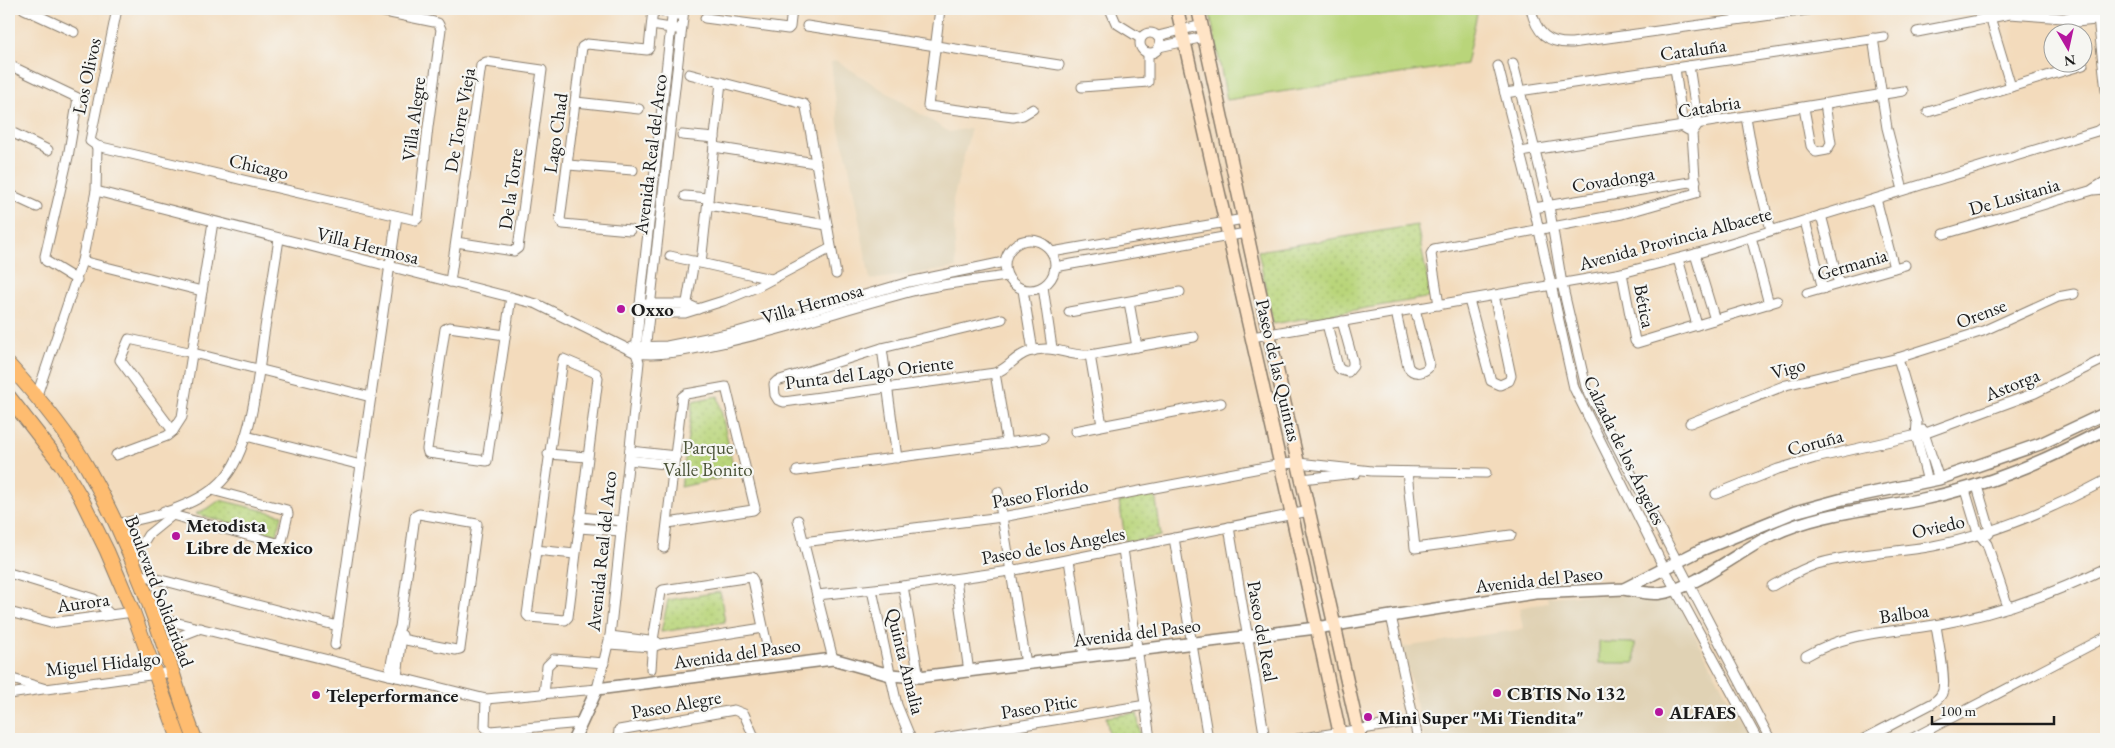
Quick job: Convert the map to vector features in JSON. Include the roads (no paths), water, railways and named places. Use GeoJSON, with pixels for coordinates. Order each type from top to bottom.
{"type":"FeatureCollection","features":[{"type":"Feature","properties":{"kind":"main road","name":"Paseo de las Quintas"},"geometry":{"type":"LineString","coordinates":[[1177,9],[1281,464],[1340,736]]}},
{"type":"Feature","properties":{"kind":"main road","name":"Paseo de las Quintas"},"geometry":{"type":"LineString","coordinates":[[1198,9],[1246,233],[1359,734]]}},
{"type":"Feature","properties":{"kind":"main road","name":"Boulevard Solidaridad"},"geometry":{"type":"LineString","coordinates":[[9,365],[87,467],[116,524],[154,617],[195,739]]}},
{"type":"Feature","properties":{"kind":"main road","name":"Boulevard Solidaridad"},"geometry":{"type":"LineString","coordinates":[[9,397],[61,464],[80,496],[107,551],[133,612],[156,674],[176,739]]}},
{"type":"Feature","properties":{"kind":"street"},"geometry":{"type":"LineString","coordinates":[[24,9],[74,32]]}},
{"type":"Feature","properties":{"kind":"street","name":"Los Olivos"},"geometry":{"type":"LineString","coordinates":[[97,146],[89,138],[117,9]]}},
{"type":"Feature","properties":{"kind":"street","name":"Villa Alegre"},"geometry":{"type":"LineString","coordinates":[[370,9],[438,23],[441,29],[418,218],[414,220]]}},
{"type":"Feature","properties":{"kind":"street"},"geometry":{"type":"LineString","coordinates":[[682,30],[652,25],[653,9],[684,12]]}},
{"type":"Feature","properties":{"kind":"street"},"geometry":{"type":"LineString","coordinates":[[705,18],[788,29],[790,27],[792,9]]}},
{"type":"Feature","properties":{"kind":"street"},"geometry":{"type":"LineString","coordinates":[[940,9],[928,106],[1013,117],[1023,115],[1033,109]]}},
{"type":"Feature","properties":{"kind":"street"},"geometry":{"type":"LineString","coordinates":[[1110,9],[1116,23],[1140,38]]}},
{"type":"Feature","properties":{"kind":"street"},"geometry":{"type":"LineString","coordinates":[[1531,9],[1538,29],[1547,38],[1560,44],[1767,12],[1814,9]]}},
{"type":"Feature","properties":{"kind":"street","name":"Avenida Real del Arco"},"geometry":{"type":"LineString","coordinates":[[640,352],[650,309],[673,11]]}},
{"type":"Feature","properties":{"kind":"street","name":"Avenida Real del Arco"},"geometry":{"type":"LineString","coordinates":[[574,739],[597,690],[609,640],[640,352],[640,308],[684,12]]}},
{"type":"Feature","properties":{"kind":"street"},"geometry":{"type":"LineString","coordinates":[[1917,32],[1990,17],[2018,14],[2063,18],[2076,22],[2101,15],[2106,91]]}},
{"type":"Feature","properties":{"kind":"street"},"geometry":{"type":"LineString","coordinates":[[1990,17],[2011,87]]}},
{"type":"Feature","properties":{"kind":"street","name":"Lago Chad"},"geometry":{"type":"LineString","coordinates":[[630,230],[561,223],[560,220],[583,45],[646,50],[649,48],[652,25]]}},
{"type":"Feature","properties":{"kind":"street"},"geometry":{"type":"LineString","coordinates":[[807,26],[1059,64]]}},
{"type":"Feature","properties":{"kind":"street"},"geometry":{"type":"LineString","coordinates":[[1140,38],[1140,48],[1148,53],[1155,52],[1160,47],[1183,36],[1203,31]]}},
{"type":"Feature","properties":{"kind":"street"},"geometry":{"type":"LineString","coordinates":[[1140,38],[1150,32],[1158,36],[1183,36]]}},
{"type":"Feature","properties":{"kind":"street"},"geometry":{"type":"LineString","coordinates":[[1158,36],[1160,47]]}},
{"type":"Feature","properties":{"kind":"street","name":"Cataluña"},"geometry":{"type":"LineString","coordinates":[[1505,93],[1884,37]]}},
{"type":"Feature","properties":{"kind":"street"},"geometry":{"type":"LineString","coordinates":[[1873,38],[1887,128],[1903,190]]}},
{"type":"Feature","properties":{"kind":"street"},"geometry":{"type":"LineString","coordinates":[[1082,87],[1148,82],[1148,53]]}},
{"type":"Feature","properties":{"kind":"street","name":"De Torre Vieja"},"geometry":{"type":"LineString","coordinates":[[456,242],[482,65],[486,62],[541,70],[543,73]]}},
{"type":"Feature","properties":{"kind":"street","name":"Calzada de los Ángeles"},"geometry":{"type":"LineString","coordinates":[[1513,63],[1549,206],[1562,284],[1586,387],[1677,562]]}},
{"type":"Feature","properties":{"kind":"street"},"geometry":{"type":"LineString","coordinates":[[9,65],[78,98],[68,157],[45,256],[46,261],[77,280]]}},
{"type":"Feature","properties":{"kind":"street","name":"Calzada de los Ángeles"},"geometry":{"type":"LineString","coordinates":[[1498,66],[1539,229],[1550,286],[1574,388],[1664,568],[1758,739]]}},
{"type":"Feature","properties":{"kind":"street"},"geometry":{"type":"LineString","coordinates":[[1439,305],[1432,250],[1634,212],[1697,186],[1692,133],[1698,124],[1689,66]]}},
{"type":"Feature","properties":{"kind":"street"},"geometry":{"type":"LineString","coordinates":[[1675,68],[1683,126],[1692,133]]}},
{"type":"Feature","properties":{"kind":"street"},"geometry":{"type":"LineString","coordinates":[[1928,112],[2060,72]]}},
{"type":"Feature","properties":{"kind":"street","name":"De la Torre"},"geometry":{"type":"LineString","coordinates":[[456,242],[514,251],[518,248],[543,73]]}},
{"type":"Feature","properties":{"kind":"street"},"geometry":{"type":"LineString","coordinates":[[689,74],[804,104],[808,111],[815,163],[836,274]]}},
{"type":"Feature","properties":{"kind":"street"},"geometry":{"type":"LineString","coordinates":[[686,308],[698,262],[708,201],[721,82]]}},
{"type":"Feature","properties":{"kind":"street","name":"Catabria"},"geometry":{"type":"LineString","coordinates":[[1520,152],[1903,91]]}},
{"type":"Feature","properties":{"kind":"street"},"geometry":{"type":"LineString","coordinates":[[576,102],[639,109]]}},
{"type":"Feature","properties":{"kind":"street"},"geometry":{"type":"LineString","coordinates":[[1804,108],[1811,146],[1816,152],[1821,152],[1827,150],[1830,142],[1825,104]]}},
{"type":"Feature","properties":{"kind":"street"},"geometry":{"type":"LineString","coordinates":[[1746,117],[1754,168],[1771,230]]}},
{"type":"Feature","properties":{"kind":"street","name":"Avenida Provincia Albacete"},"geometry":{"type":"LineString","coordinates":[[1252,336],[1622,273],[1678,259],[1903,190],[2102,132],[2106,125]]}},
{"type":"Feature","properties":{"kind":"street"},"geometry":{"type":"LineString","coordinates":[[9,131],[48,150]]}},
{"type":"Feature","properties":{"kind":"street"},"geometry":{"type":"LineString","coordinates":[[682,135],[815,163]]}},
{"type":"Feature","properties":{"kind":"street"},"geometry":{"type":"LineString","coordinates":[[36,398],[82,261],[96,191],[97,146]]}},
{"type":"Feature","properties":{"kind":"street","name":"Chicago"},"geometry":{"type":"LineString","coordinates":[[97,146],[414,220]]}},
{"type":"Feature","properties":{"kind":"street"},"geometry":{"type":"LineString","coordinates":[[568,165],[633,170]]}},
{"type":"Feature","properties":{"kind":"street","name":"De Lusitania"},"geometry":{"type":"LineString","coordinates":[[2093,190],[2106,180]]}},
{"type":"Feature","properties":{"kind":"street","name":"Covadonga"},"geometry":{"type":"LineString","coordinates":[[1534,208],[1697,186]]}},
{"type":"Feature","properties":{"kind":"street","name":"De Lusitania"},"geometry":{"type":"LineString","coordinates":[[1944,234],[2093,190],[2106,189]]}},
{"type":"Feature","properties":{"kind":"street","name":"Villa Hermosa"},"geometry":{"type":"LineString","coordinates":[[96,191],[511,297],[548,309],[626,348],[640,352],[682,350],[763,334],[918,290],[959,282],[1007,276]]}},
{"type":"Feature","properties":{"kind":"street"},"geometry":{"type":"LineString","coordinates":[[9,194],[37,207]]}},
{"type":"Feature","properties":{"kind":"street"},"geometry":{"type":"LineString","coordinates":[[684,196],[827,225]]}},
{"type":"Feature","properties":{"kind":"street"},"geometry":{"type":"LineString","coordinates":[[1876,199],[1894,268]]}},
{"type":"Feature","properties":{"kind":"street"},"geometry":{"type":"LineString","coordinates":[[335,645],[397,216]]}},
{"type":"Feature","properties":{"kind":"street"},"geometry":{"type":"LineString","coordinates":[[1821,216],[1839,284]]}},
{"type":"Feature","properties":{"kind":"street"},"geometry":{"type":"LineString","coordinates":[[1055,267],[1227,229],[1244,219]]}},
{"type":"Feature","properties":{"kind":"street"},"geometry":{"type":"LineString","coordinates":[[1805,220],[1822,289]]}},
{"type":"Feature","properties":{"kind":"street"},"geometry":{"type":"LineString","coordinates":[[116,456],[160,440],[173,431],[182,417],[185,408],[213,222]]}},
{"type":"Feature","properties":{"kind":"street"},"geometry":{"type":"LineString","coordinates":[[1052,252],[1227,229],[1246,233]]}},
{"type":"Feature","properties":{"kind":"street"},"geometry":{"type":"LineString","coordinates":[[1678,259],[1697,325],[1715,320],[1773,302],[1751,237]]}},
{"type":"Feature","properties":{"kind":"street"},"geometry":{"type":"LineString","coordinates":[[116,524],[168,513],[212,490],[227,475],[246,436],[259,369],[279,239]]}},
{"type":"Feature","properties":{"kind":"street"},"geometry":{"type":"LineString","coordinates":[[1027,240],[1039,241],[1052,252],[1055,267],[1052,278],[1043,287],[1023,290],[1014,285],[1007,276],[1004,262],[1012,247],[1027,240]]}},
{"type":"Feature","properties":{"kind":"street"},"geometry":{"type":"LineString","coordinates":[[450,282],[456,242]]}},
{"type":"Feature","properties":{"kind":"street"},"geometry":{"type":"LineString","coordinates":[[640,308],[698,308],[744,293],[831,248]]}},
{"type":"Feature","properties":{"kind":"street"},"geometry":{"type":"LineString","coordinates":[[1695,254],[1715,320]]}},
{"type":"Feature","properties":{"kind":"street"},"geometry":{"type":"LineString","coordinates":[[670,256],[771,279]]}},
{"type":"Feature","properties":{"kind":"street"},"geometry":{"type":"LineString","coordinates":[[82,261],[202,291]]}},
{"type":"Feature","properties":{"kind":"street","name":"Villa Hermosa"},"geometry":{"type":"LineString","coordinates":[[640,352],[737,332],[910,282],[1004,262]]}},
{"type":"Feature","properties":{"kind":"street","name":"Germania"},"geometry":{"type":"LineString","coordinates":[[1807,293],[1905,265]]}},
{"type":"Feature","properties":{"kind":"street","name":"Bética"},"geometry":{"type":"LineString","coordinates":[[1622,273],[1635,341],[1638,343],[1697,325]]}},
{"type":"Feature","properties":{"kind":"street"},"geometry":{"type":"LineString","coordinates":[[1043,287],[1052,348]]}},
{"type":"Feature","properties":{"kind":"street"},"geometry":{"type":"LineString","coordinates":[[1023,290],[1033,351],[1052,348],[1076,355],[1090,355],[1194,337]]}},
{"type":"Feature","properties":{"kind":"street"},"geometry":{"type":"LineString","coordinates":[[1069,312],[1180,292]]}},
{"type":"Feature","properties":{"kind":"street","name":"Orense"},"geometry":{"type":"LineString","coordinates":[[1898,358],[1993,328],[2058,297],[2074,294]]}},
{"type":"Feature","properties":{"kind":"street"},"geometry":{"type":"LineString","coordinates":[[1469,300],[1491,381],[1500,385],[1509,381],[1511,376],[1494,296]]}},
{"type":"Feature","properties":{"kind":"street"},"geometry":{"type":"LineString","coordinates":[[505,335],[446,328],[428,452],[487,462],[511,297]]}},
{"type":"Feature","properties":{"kind":"street"},"geometry":{"type":"LineString","coordinates":[[1129,302],[1137,347]]}},
{"type":"Feature","properties":{"kind":"street"},"geometry":{"type":"LineString","coordinates":[[1396,312],[1408,367],[1414,372],[1420,372],[1428,368],[1429,364],[1415,309]]}},
{"type":"Feature","properties":{"kind":"street","name":"Punta del Lago Oriente"},"geometry":{"type":"LineString","coordinates":[[1002,319],[882,348],[777,380],[774,389],[778,400],[784,402],[995,373],[1006,368],[1025,353],[1033,351]]}},
{"type":"Feature","properties":{"kind":"street"},"geometry":{"type":"LineString","coordinates":[[1327,324],[1338,367],[1348,372],[1353,366],[1353,361],[1342,321]]}},
{"type":"Feature","properties":{"kind":"street"},"geometry":{"type":"LineString","coordinates":[[173,431],[120,357],[131,338],[371,397]]}},
{"type":"Feature","properties":{"kind":"street"},"geometry":{"type":"LineString","coordinates":[[882,348],[897,458]]}},
{"type":"Feature","properties":{"kind":"street"},"geometry":{"type":"LineString","coordinates":[[1090,355],[1102,425]]}},
{"type":"Feature","properties":{"kind":"street"},"geometry":{"type":"LineString","coordinates":[[1898,358],[1918,422],[1926,433],[1933,481]]}},
{"type":"Feature","properties":{"kind":"street","name":"Vigo"},"geometry":{"type":"LineString","coordinates":[[1690,423],[1777,388],[1898,358]]}},
{"type":"Feature","properties":{"kind":"street","name":"Astorga"},"geometry":{"type":"LineString","coordinates":[[1926,433],[2035,393],[2106,358]]}},
{"type":"Feature","properties":{"kind":"street"},"geometry":{"type":"LineString","coordinates":[[563,359],[598,376],[587,457],[567,619],[529,617],[527,615],[535,550],[563,359]]}},
{"type":"Feature","properties":{"kind":"street"},"geometry":{"type":"LineString","coordinates":[[995,373],[1008,443]]}},
{"type":"Feature","properties":{"kind":"street"},"geometry":{"type":"LineString","coordinates":[[664,548],[683,395],[726,386],[755,508],[753,510],[668,523]]}},
{"type":"Feature","properties":{"kind":"street"},"geometry":{"type":"LineString","coordinates":[[1075,431],[1221,403]]}},
{"type":"Feature","properties":{"kind":"street","name":"Avenida del Paseo"},"geometry":{"type":"LineString","coordinates":[[597,690],[833,659],[890,675],[919,677],[1316,628],[1535,593],[1624,589],[1716,543],[1795,512],[1843,499],[1933,481],[2006,457],[2061,435],[2106,413]]}},
{"type":"Feature","properties":{"kind":"street"},"geometry":{"type":"LineString","coordinates":[[1918,422],[1916,436],[1933,481]]}},
{"type":"Feature","properties":{"kind":"street"},"geometry":{"type":"LineString","coordinates":[[1624,589],[1653,594],[1676,590],[1741,552],[1794,525],[1823,516],[1903,503],[1965,490],[2038,464],[2106,429]]}},
{"type":"Feature","properties":{"kind":"street","name":"Coruña"},"geometry":{"type":"LineString","coordinates":[[1716,494],[1778,469],[1815,458],[1926,433]]}},
{"type":"Feature","properties":{"kind":"street"},"geometry":{"type":"LineString","coordinates":[[246,436],[361,465]]}},
{"type":"Feature","properties":{"kind":"street"},"geometry":{"type":"LineString","coordinates":[[797,471],[1043,438]]}},
{"type":"Feature","properties":{"kind":"street"},"geometry":{"type":"LineString","coordinates":[[548,454],[587,457]]}},
{"type":"Feature","properties":{"kind":"street"},"geometry":{"type":"LineString","coordinates":[[630,456],[675,461]]}},
{"type":"Feature","properties":{"kind":"street"},"geometry":{"type":"LineString","coordinates":[[2006,457],[2012,474]]}},
{"type":"Feature","properties":{"kind":"street","name":"Paseo Florido"},"geometry":{"type":"LineString","coordinates":[[803,542],[1002,517],[1281,464],[1298,463],[1372,471]]}},
{"type":"Feature","properties":{"kind":"street"},"geometry":{"type":"LineString","coordinates":[[1302,479],[1372,471],[1486,473]]}},
{"type":"Feature","properties":{"kind":"street"},"geometry":{"type":"LineString","coordinates":[[1407,472],[1415,548],[1511,535]]}},
{"type":"Feature","properties":{"kind":"street","name":"Oviedo"},"geometry":{"type":"LineString","coordinates":[[1772,586],[1797,572],[1823,563],[1855,556],[1935,545],[1990,530],[2034,515],[2106,480]]}},
{"type":"Feature","properties":{"kind":"street"},"geometry":{"type":"LineString","coordinates":[[1977,486],[1990,530],[1987,544]]}},
{"type":"Feature","properties":{"kind":"street"},"geometry":{"type":"LineString","coordinates":[[1901,488],[1903,503]]}},
{"type":"Feature","properties":{"kind":"street"},"geometry":{"type":"LineString","coordinates":[[168,513],[277,543],[282,541],[288,514],[287,510],[212,490]]}},
{"type":"Feature","properties":{"kind":"street"},"geometry":{"type":"LineString","coordinates":[[1965,490],[1978,533],[1987,544],[2008,607]]}},
{"type":"Feature","properties":{"kind":"street"},"geometry":{"type":"LineString","coordinates":[[998,492],[1026,664]]}},
{"type":"Feature","properties":{"kind":"street","name":"Paseo de los Angeles"},"geometry":{"type":"LineString","coordinates":[[817,595],[872,590],[1010,571],[1309,511]]}},
{"type":"Feature","properties":{"kind":"street"},"geometry":{"type":"LineString","coordinates":[[168,513],[148,535],[135,567],[338,626]]}},
{"type":"Feature","properties":{"kind":"street"},"geometry":{"type":"LineString","coordinates":[[393,676],[415,516],[419,514],[477,524],[460,649],[456,650],[399,639]]}},
{"type":"Feature","properties":{"kind":"street"},"geometry":{"type":"LineString","coordinates":[[580,517],[622,521]]}},
{"type":"Feature","properties":{"kind":"street"},"geometry":{"type":"LineString","coordinates":[[798,520],[833,659]]}},
{"type":"Feature","properties":{"kind":"street","name":"Paseo del Real"},"geometry":{"type":"LineString","coordinates":[[1229,527],[1265,739]]}},
{"type":"Feature","properties":{"kind":"street"},"geometry":{"type":"LineString","coordinates":[[579,528],[621,531]]}},
{"type":"Feature","properties":{"kind":"street"},"geometry":{"type":"LineString","coordinates":[[1174,538],[1208,739]]}},
{"type":"Feature","properties":{"kind":"street"},"geometry":{"type":"LineString","coordinates":[[1124,549],[1150,739]]}},
{"type":"Feature","properties":{"kind":"street"},"geometry":{"type":"LineString","coordinates":[[535,550],[575,554]]}},
{"type":"Feature","properties":{"kind":"street"},"geometry":{"type":"LineString","coordinates":[[1069,560],[1084,656]]}},
{"type":"Feature","properties":{"kind":"street"},"geometry":{"type":"LineString","coordinates":[[1677,562],[1770,739]]}},
{"type":"Feature","properties":{"kind":"street","name":"Balboa"},"geometry":{"type":"LineString","coordinates":[[1806,656],[1823,646],[1854,636],[1936,625],[2008,607],[2056,590],[2106,568]]}},
{"type":"Feature","properties":{"kind":"street"},"geometry":{"type":"LineString","coordinates":[[9,573],[94,599],[111,615]]}},
{"type":"Feature","properties":{"kind":"street"},"geometry":{"type":"LineString","coordinates":[[652,669],[661,592],[663,590],[751,577],[768,650]]}},
{"type":"Feature","properties":{"kind":"street"},"geometry":{"type":"LineString","coordinates":[[956,579],[969,672]]}},
{"type":"Feature","properties":{"kind":"street"},"geometry":{"type":"LineString","coordinates":[[903,586],[919,677]]}},
{"type":"Feature","properties":{"kind":"street","name":"Quinta Amalia"},"geometry":{"type":"LineString","coordinates":[[872,590],[902,721],[911,739]]}},
{"type":"Feature","properties":{"kind":"street","name":"Aurora"},"geometry":{"type":"LineString","coordinates":[[9,612],[51,623],[133,612]]}},
{"type":"Feature","properties":{"kind":"street"},"geometry":{"type":"LineString","coordinates":[[1391,616],[1418,739]]}},
{"type":"Feature","properties":{"kind":"street"},"geometry":{"type":"LineString","coordinates":[[154,617],[486,699],[597,690]]}},
{"type":"Feature","properties":{"kind":"street"},"geometry":{"type":"LineString","coordinates":[[1864,739],[1934,703],[1940,698],[1944,682],[1936,625]]}},
{"type":"Feature","properties":{"kind":"street"},"geometry":{"type":"LineString","coordinates":[[165,650],[183,635],[201,628]]}},
{"type":"Feature","properties":{"kind":"street"},"geometry":{"type":"LineString","coordinates":[[609,640],[655,644],[763,628]]}},
{"type":"Feature","properties":{"kind":"street"},"geometry":{"type":"LineString","coordinates":[[1910,739],[2106,637]]}},
{"type":"Feature","properties":{"kind":"street"},"geometry":{"type":"LineString","coordinates":[[544,694],[547,666],[554,658],[604,664]]}},
{"type":"Feature","properties":{"kind":"street","name":"Miguel Hidalgo"},"geometry":{"type":"LineString","coordinates":[[9,678],[46,689],[172,672]]}},
{"type":"Feature","properties":{"kind":"street"},"geometry":{"type":"LineString","coordinates":[[9,694],[46,689]]}},
{"type":"Feature","properties":{"kind":"street"},"geometry":{"type":"LineString","coordinates":[[486,699],[485,727],[490,731],[582,723]]}},
{"type":"Feature","properties":{"kind":"street","name":"Paseo Pitic"},"geometry":{"type":"LineString","coordinates":[[937,739],[1146,705]]}},
{"type":"Feature","properties":{"kind":"street","name":"Paseo Alegre"},"geometry":{"type":"LineString","coordinates":[[618,736],[619,730],[738,710],[746,717],[755,739]]}},
{"type":"Feature","properties":{"kind":"street"},"geometry":{"type":"LineString","coordinates":[[1297,739],[1359,734],[1414,721]]}},
{"type":"Feature","properties":{"kind":"place","name":"Oxxo"},"geometry":{"type":"Point","coordinates":[621,309]}},
{"type":"Feature","properties":{"kind":"place","name":"Metodista Libre de Mexico"},"geometry":{"type":"Point","coordinates":[176,536]}},
{"type":"Feature","properties":{"kind":"place","name":"CBTIS No 132"},"geometry":{"type":"Point","coordinates":[1497,693]}},
{"type":"Feature","properties":{"kind":"place","name":"Teleperformance"},"geometry":{"type":"Point","coordinates":[316,695]}},
{"type":"Feature","properties":{"kind":"place","name":"ALFAES"},"geometry":{"type":"Point","coordinates":[1659,712]}},
{"type":"Feature","properties":{"kind":"place","name":"Mini Super \"Mi Tiendita\""},"geometry":{"type":"Point","coordinates":[1368,717]}},
{"type":"Feature","properties":{"kind":"park label","name":"Parque Valle Bonito"},"geometry":{"type":"Point","coordinates":[708,458]}}]}
